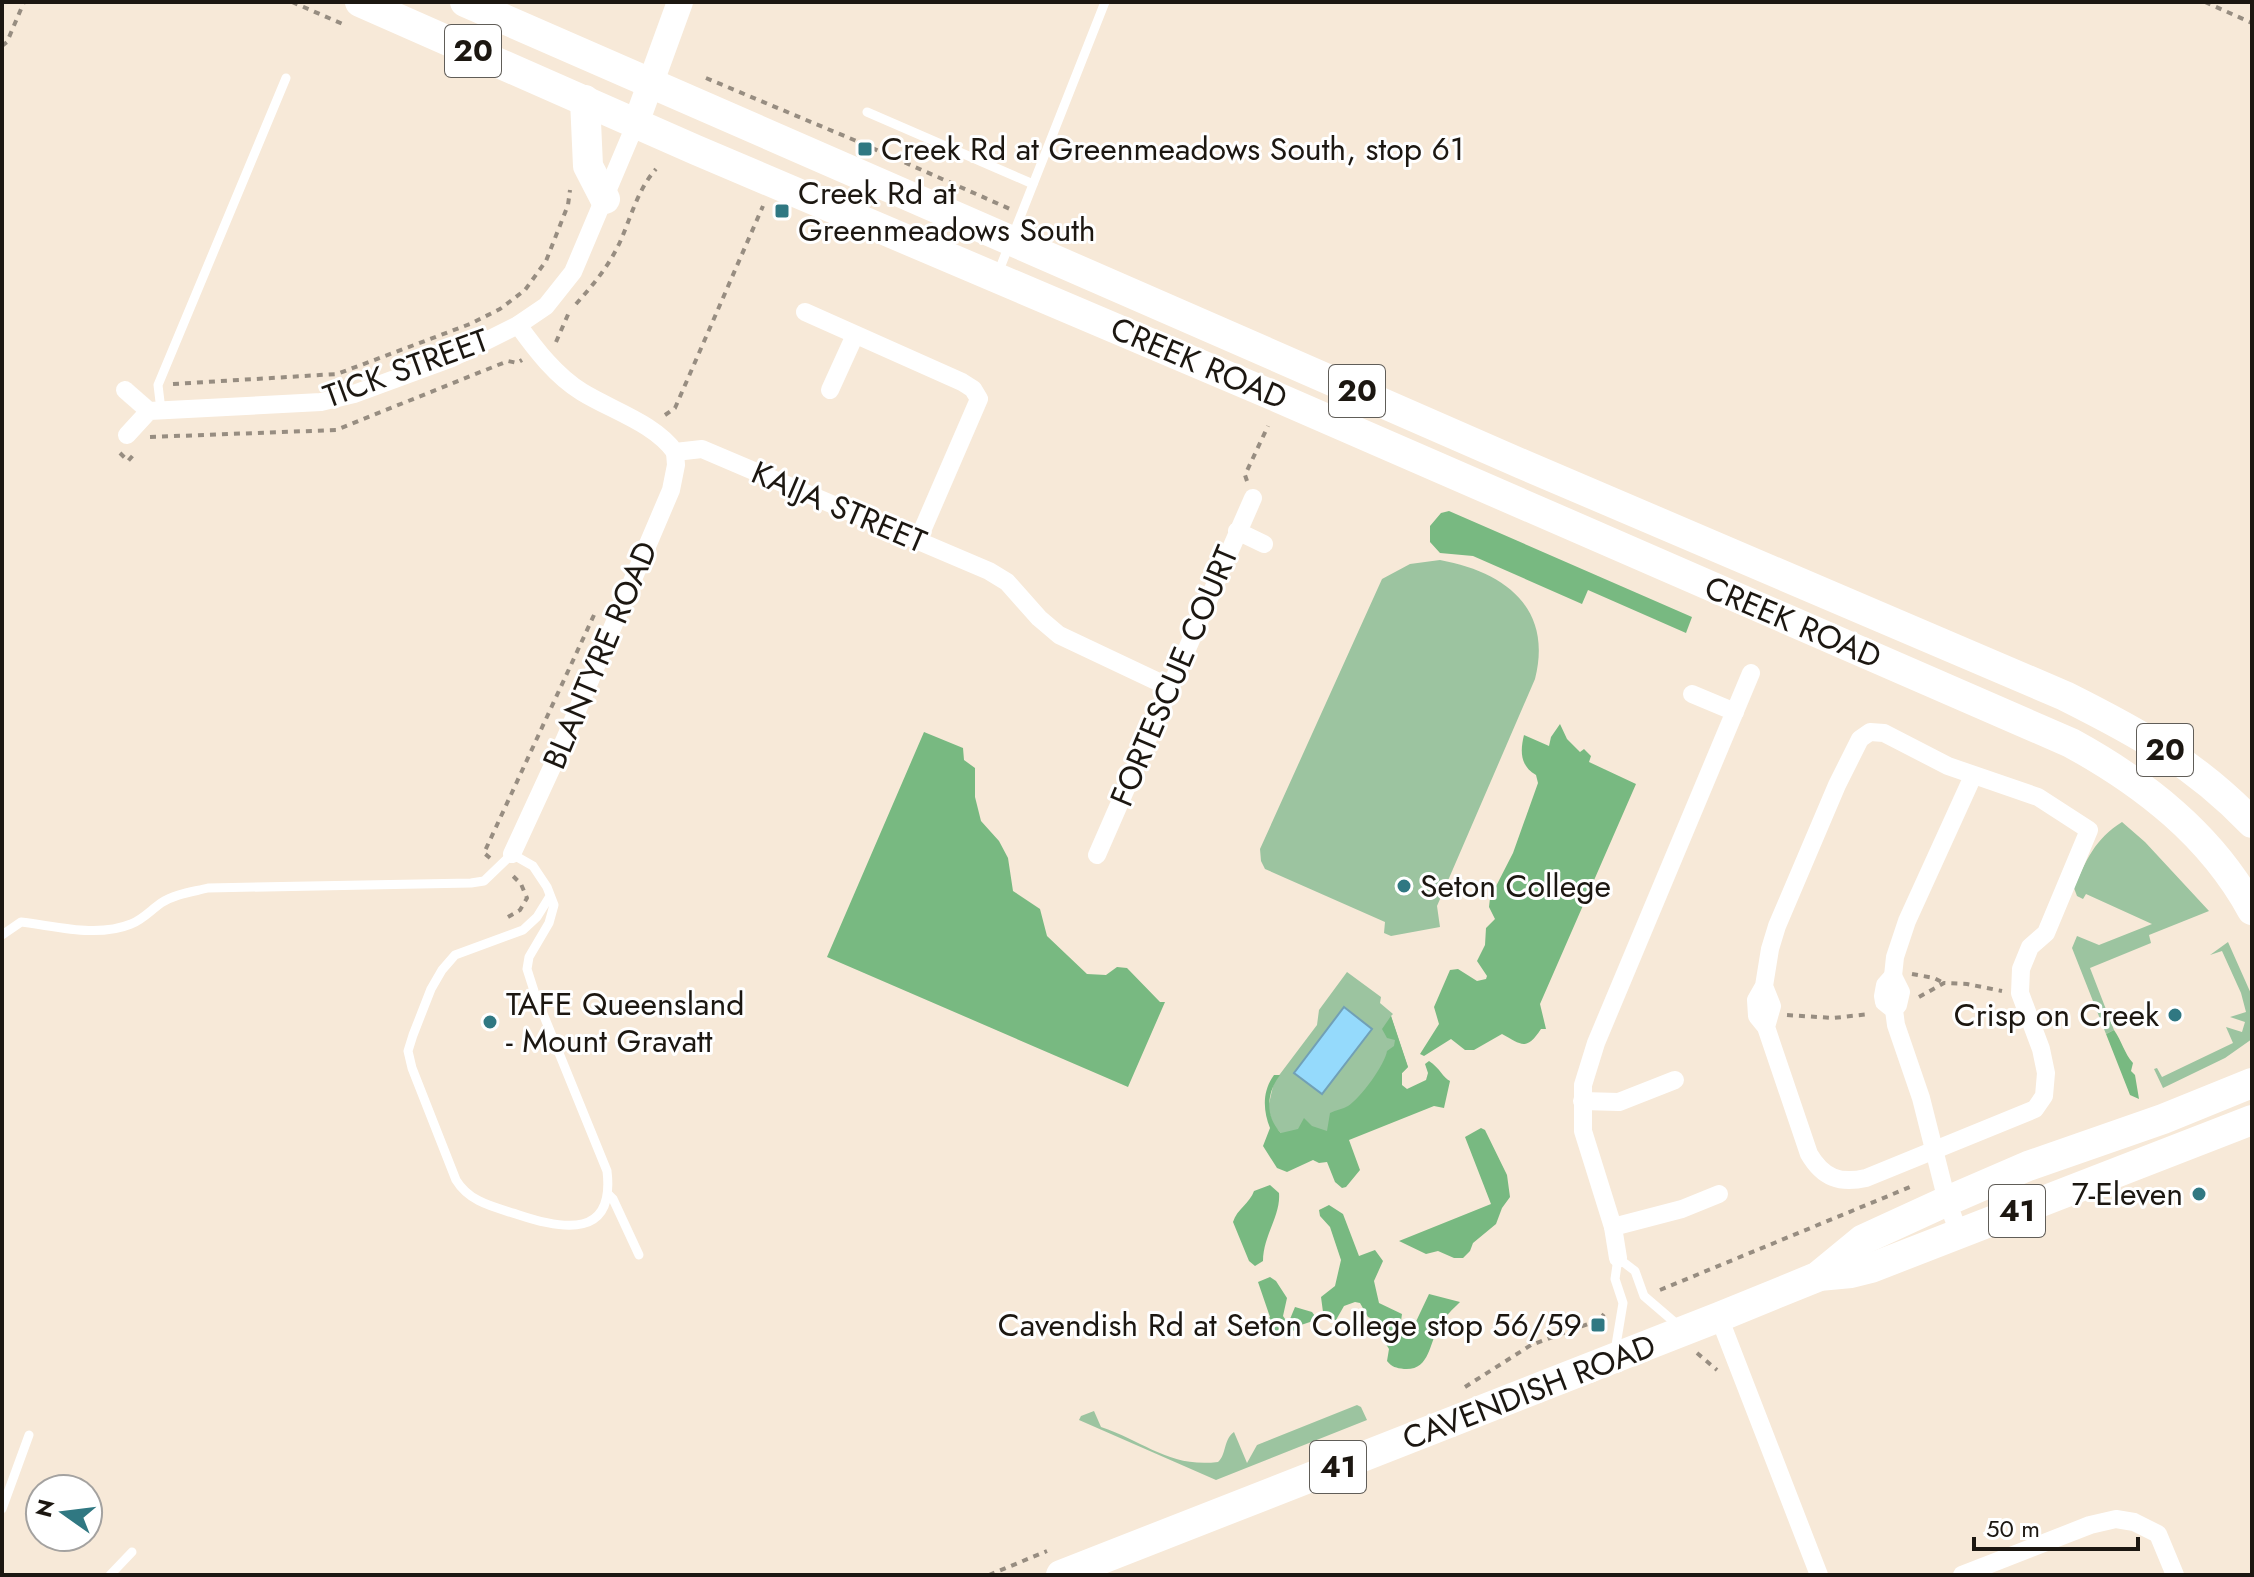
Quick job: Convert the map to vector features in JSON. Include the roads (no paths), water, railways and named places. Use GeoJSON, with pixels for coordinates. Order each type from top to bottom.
{"type":"FeatureCollection","features":[{"type":"Feature","properties":{"kind":"main road","name":"CREEK ROAD"},"geometry":{"type":"LineString","coordinates":[[465,2],[1550,477],[2065,696],[2146,737],[2176,757],[2204,778],[2252,823]]}},
{"type":"Feature","properties":{"kind":"main road","name":"CREEK ROAD"},"geometry":{"type":"LineString","coordinates":[[355,14],[585,100],[2071,743],[2101,759],[2172,811],[2223,866],[2252,910]]}},
{"type":"Feature","properties":{"kind":"main road"},"geometry":{"type":"LineString","coordinates":[[585,100],[588,166],[605,199]]}},
{"type":"Feature","properties":{"kind":"main road","name":"CAVENDISH ROAD"},"geometry":{"type":"LineString","coordinates":[[1817,1277],[1862,1240],[1944,1188],[2028,1166],[2163,1119],[2252,1083]]}},
{"type":"Feature","properties":{"kind":"main road","name":"CAVENDISH ROAD"},"geometry":{"type":"LineString","coordinates":[[1058,1562],[1614,1358],[1817,1277],[1871,1268],[2252,1120]]}},
{"type":"Feature","properties":{"kind":"street"},"geometry":{"type":"LineString","coordinates":[[636,123],[680,2]]}},
{"type":"Feature","properties":{"kind":"street","name":"TICK STREET"},"geometry":{"type":"LineString","coordinates":[[155,411],[321,402],[354,394],[452,358],[518,325],[546,306],[573,272],[636,123]]}},
{"type":"Feature","properties":{"kind":"street"},"geometry":{"type":"LineString","coordinates":[[805,312],[962,382],[973,389],[979,399],[918,540]]}},
{"type":"Feature","properties":{"kind":"street"},"geometry":{"type":"LineString","coordinates":[[518,325],[542,357],[579,390],[664,437],[675,452]]}},
{"type":"Feature","properties":{"kind":"street"},"geometry":{"type":"LineString","coordinates":[[830,390],[855,335]]}},
{"type":"Feature","properties":{"kind":"street"},"geometry":{"type":"LineString","coordinates":[[119,439],[155,411],[125,390]]}},
{"type":"Feature","properties":{"kind":"street","name":"KAIJA STREET"},"geometry":{"type":"LineString","coordinates":[[675,452],[702,449],[989,571],[1007,582],[1059,635],[1169,687]]}},
{"type":"Feature","properties":{"kind":"street","name":"BLANTYRE ROAD"},"geometry":{"type":"LineString","coordinates":[[512,854],[565,739],[671,490],[675,452]]}},
{"type":"Feature","properties":{"kind":"street","name":"FORTESCUE COURT"},"geometry":{"type":"LineString","coordinates":[[1097,855],[1253,498]]}},
{"type":"Feature","properties":{"kind":"street"},"geometry":{"type":"LineString","coordinates":[[1237,531],[1264,544]]}},
{"type":"Feature","properties":{"kind":"street"},"geometry":{"type":"LineString","coordinates":[[1618,1258],[1613,1227],[1583,1131],[1582,1101],[1588,1064],[1751,673]]}},
{"type":"Feature","properties":{"kind":"street"},"geometry":{"type":"LineString","coordinates":[[1692,694],[1735,712]]}},
{"type":"Feature","properties":{"kind":"street"},"geometry":{"type":"LineString","coordinates":[[1875,731],[1884,733],[1973,776],[2038,797],[2089,830],[2046,933],[2030,947],[2021,969],[2020,993],[2044,1063],[2044,1096],[2027,1114],[1849,1182],[1826,1174],[1809,1154],[1766,1027],[1772,1006],[1764,986],[1766,964],[1777,926],[1837,785],[1864,735],[1875,731]]}},
{"type":"Feature","properties":{"kind":"street"},"geometry":{"type":"LineString","coordinates":[[1959,1233],[1894,1010],[1884,1002],[1883,996],[1885,985],[1893,976],[1895,957],[1907,921],[1973,776]]}},
{"type":"Feature","properties":{"kind":"street"},"geometry":{"type":"LineString","coordinates":[[1582,1101],[1619,1102],[1675,1080]]}},
{"type":"Feature","properties":{"kind":"street"},"geometry":{"type":"LineString","coordinates":[[1613,1227],[1682,1209],[1719,1194]]}},
{"type":"Feature","properties":{"kind":"street"},"geometry":{"type":"LineString","coordinates":[[1719,1317],[1819,1575]]}},
{"type":"Feature","properties":{"kind":"street"},"geometry":{"type":"LineString","coordinates":[[1962,1575],[2090,1525],[2116,1519],[2134,1522],[2158,1534],[2175,1575]]}},
{"type":"Feature","properties":{"kind":"lane"},"geometry":{"type":"LineString","coordinates":[[997,277],[1105,2]]}},
{"type":"Feature","properties":{"kind":"lane"},"geometry":{"type":"LineString","coordinates":[[155,411],[158,385],[286,78]]}},
{"type":"Feature","properties":{"kind":"lane"},"geometry":{"type":"LineString","coordinates":[[867,112],[1033,184]]}},
{"type":"Feature","properties":{"kind":"lane"},"geometry":{"type":"LineString","coordinates":[[2,935],[21,922],[94,931],[115,930],[135,923],[177,895],[208,888],[484,881],[512,854],[533,866],[550,896],[554,905],[553,914],[531,951],[527,969],[607,1171],[608,1194],[598,1216],[581,1226],[570,1227],[549,1225],[470,1197],[456,1180],[408,1051],[431,989],[448,962],[455,955],[531,925],[550,896]]}},
{"type":"Feature","properties":{"kind":"lane"},"geometry":{"type":"LineString","coordinates":[[608,1194],[639,1255]]}},
{"type":"Feature","properties":{"kind":"lane"},"geometry":{"type":"LineString","coordinates":[[1614,1358],[1623,1303],[1615,1279],[1618,1258],[1635,1271],[1644,1296],[1685,1330]]}},
{"type":"Feature","properties":{"kind":"lane"},"geometry":{"type":"LineString","coordinates":[[2,1509],[29,1435]]}},
{"type":"Feature","properties":{"kind":"lane"},"geometry":{"type":"LineString","coordinates":[[110,1575],[132,1552]]}},
{"type":"Feature","properties":{"kind":"water"},"geometry":{"type":"Polygon","coordinates":[[[1344,1007],[1372,1029],[1322,1094],[1294,1073],[1344,1007]]]}},
{"type":"Feature","properties":{"kind":"place","name":"Creek Rd at Greenmeadows South, stop 61"},"geometry":{"type":"Point","coordinates":[865,149]}},
{"type":"Feature","properties":{"kind":"place","name":"Creek Rd at Greenmeadows South"},"geometry":{"type":"Point","coordinates":[782,211]}},
{"type":"Feature","properties":{"kind":"place","name":"Seton College"},"geometry":{"type":"Point","coordinates":[1404,886]}},
{"type":"Feature","properties":{"kind":"place","name":"Crisp on Creek"},"geometry":{"type":"Point","coordinates":[2175,1015]}},
{"type":"Feature","properties":{"kind":"place","name":"TAFE Queensland - Mount Gravatt"},"geometry":{"type":"Point","coordinates":[490,1022]}},
{"type":"Feature","properties":{"kind":"place","name":"7-Eleven"},"geometry":{"type":"Point","coordinates":[2199,1194]}},
{"type":"Feature","properties":{"kind":"place","name":"Cavendish Rd at Seton College stop 56/59"},"geometry":{"type":"Point","coordinates":[1598,1325]}}]}
